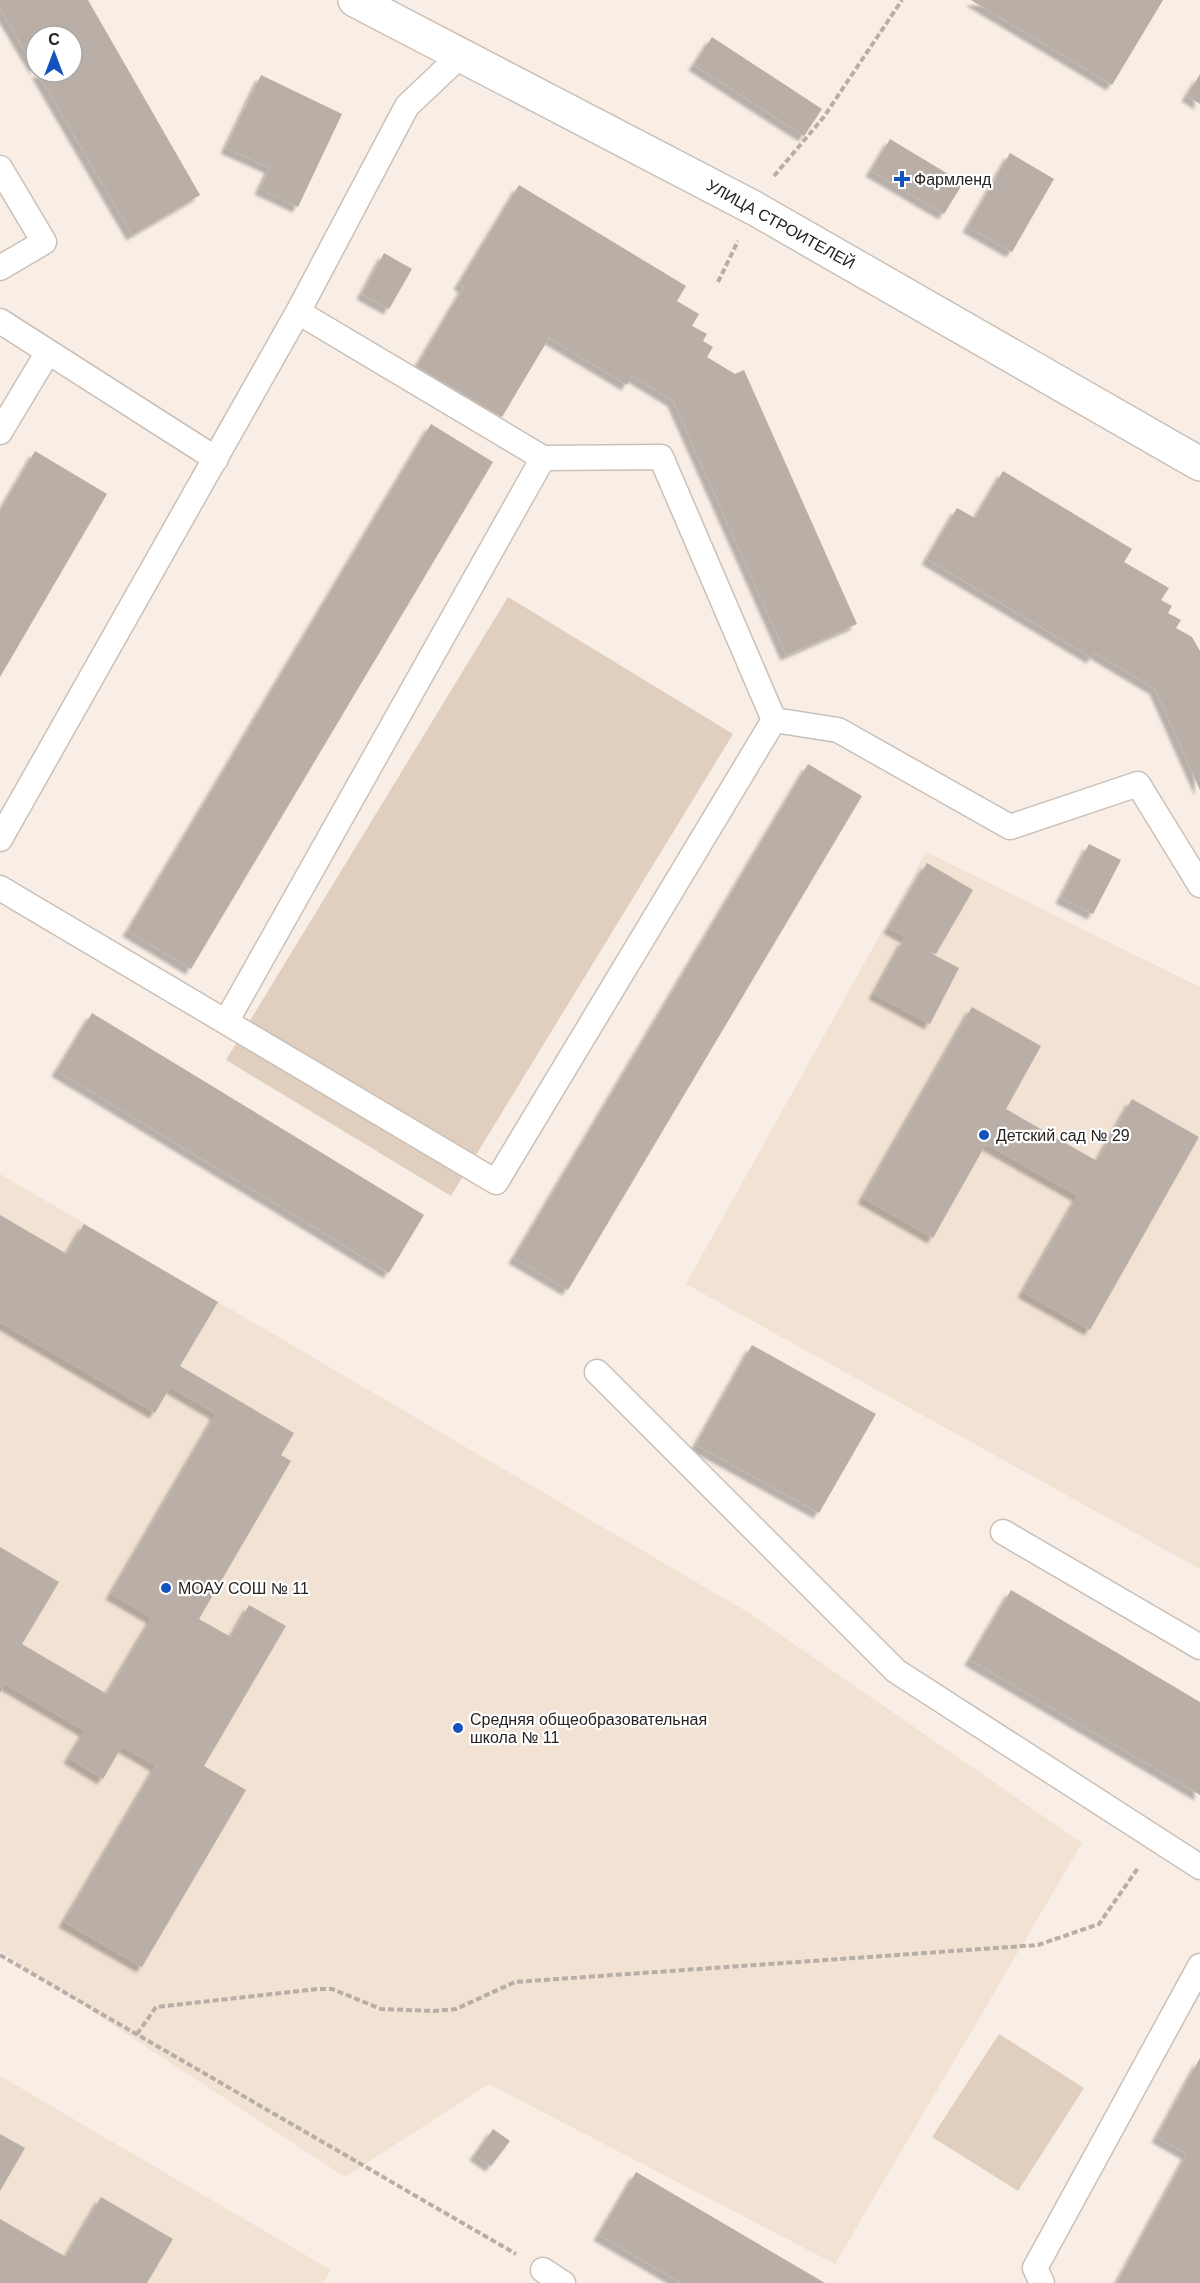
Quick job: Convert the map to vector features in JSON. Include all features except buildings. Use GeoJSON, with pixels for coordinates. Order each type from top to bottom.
{"type":"FeatureCollection","features":[{"type":"Feature","properties":{"kind":"main road","name":"УЛИЦА СТРОИТЕЛЕЙ"},"geometry":{"type":"LineString","coordinates":[[355,0],[754,208],[1200,464]]}},
{"type":"Feature","properties":{"kind":"lane"},"geometry":{"type":"LineString","coordinates":[[0,839],[298,312],[407,106],[462,54]]}},
{"type":"Feature","properties":{"kind":"lane"},"geometry":{"type":"LineString","coordinates":[[0,168],[44,242],[0,268]]}},
{"type":"Feature","properties":{"kind":"lane"},"geometry":{"type":"LineString","coordinates":[[298,312],[543,458],[661,457],[774,720]]}},
{"type":"Feature","properties":{"kind":"lane"},"geometry":{"type":"LineString","coordinates":[[0,321],[216,459]]}},
{"type":"Feature","properties":{"kind":"lane"},"geometry":{"type":"LineString","coordinates":[[0,432],[48,352]]}},
{"type":"Feature","properties":{"kind":"lane"},"geometry":{"type":"LineString","coordinates":[[226,1022],[543,458]]}},
{"type":"Feature","properties":{"kind":"lane"},"geometry":{"type":"LineString","coordinates":[[774,720],[838,730],[1010,827],[1138,784],[1200,885]]}},
{"type":"Feature","properties":{"kind":"lane"},"geometry":{"type":"LineString","coordinates":[[0,888],[496,1182],[774,720]]}},
{"type":"Feature","properties":{"kind":"lane"},"geometry":{"type":"LineString","coordinates":[[597,1372],[896,1671],[1200,1867]]}},
{"type":"Feature","properties":{"kind":"lane"},"geometry":{"type":"LineString","coordinates":[[1003,1532],[1200,1647]]}},
{"type":"Feature","properties":{"kind":"lane"},"geometry":{"type":"LineString","coordinates":[[1042,2283],[1035,2268],[1200,1966]]}},
{"type":"Feature","properties":{"kind":"path"},"geometry":{"type":"LineString","coordinates":[[718,282],[754,208],[773,178],[823,118],[902,0]]}},
{"type":"Feature","properties":{"kind":"path"},"geometry":{"type":"LineString","coordinates":[[137,2034],[156,2007],[306,1990],[332,1989],[381,2009],[434,2011],[456,2008],[515,1982],[1038,1945],[1099,1924],[1158,1840]]}},
{"type":"Feature","properties":{"kind":"path"},"geometry":{"type":"LineString","coordinates":[[0,1955],[553,2276]]}},
{"type":"Feature","properties":{"kind":"shaded area"},"geometry":{"type":"Polygon","coordinates":[[[508,597],[733,734],[451,1196],[226,1060],[508,597]]]}},
{"type":"Feature","properties":{"kind":"shaded area","name":"Детский сад № 29"},"geometry":{"type":"Polygon","coordinates":[[[926,852],[1200,987],[1200,1569],[686,1284],[926,852]]]}},
{"type":"Feature","properties":{"kind":"shaded area","name":"Средняя общеобразовательная школа № 11"},"geometry":{"type":"Polygon","coordinates":[[[0,1174],[749,1613],[1082,1843],[835,2264],[489,2084],[345,2177],[0,1951],[0,1174]]]}},
{"type":"Feature","properties":{"kind":"shaded area"},"geometry":{"type":"Polygon","coordinates":[[[999,2034],[1084,2088],[1018,2191],[932,2137],[999,2034]]]}},
{"type":"Feature","properties":{"kind":"shaded area"},"geometry":{"type":"Polygon","coordinates":[[[0,2076],[331,2270],[323,2283],[0,2283],[0,2076]]]}},
{"type":"Feature","properties":{"kind":"place","name":"Фармленд"},"geometry":{"type":"Point","coordinates":[902,179]}},
{"type":"Feature","properties":{"kind":"place","name":"Детский сад № 29"},"geometry":{"type":"Point","coordinates":[984,1135]}},
{"type":"Feature","properties":{"kind":"place","name":"МОАУ СОШ № 11"},"geometry":{"type":"Point","coordinates":[166,1588]}},
{"type":"Feature","properties":{"kind":"place","name":"Средняя общеобразовательная школа № 11"},"geometry":{"type":"Point","coordinates":[458,1728]}}]}
